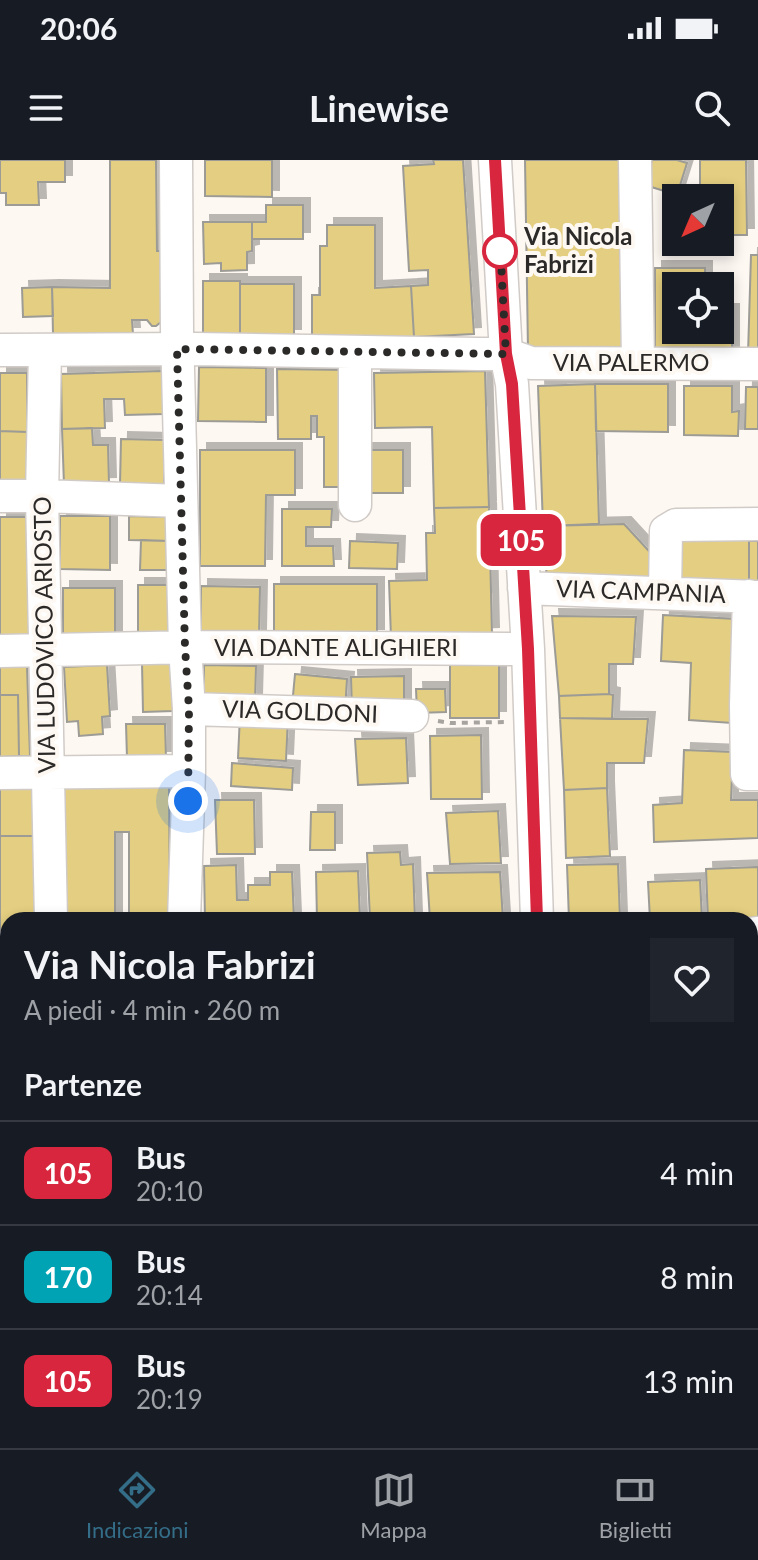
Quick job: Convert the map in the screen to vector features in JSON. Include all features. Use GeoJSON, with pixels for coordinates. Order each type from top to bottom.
{"type":"FeatureCollection","features":[{"type":"Feature","properties":{"kind":"street"},"geometry":{"type":"LineString","coordinates":[[176,160],[177,349],[189,709],[184,912]]}},
{"type":"Feature","properties":{"kind":"street"},"geometry":{"type":"LineString","coordinates":[[495,160],[528,649],[537,912]]}},
{"type":"Feature","properties":{"kind":"street"},"geometry":{"type":"LineString","coordinates":[[635,160],[638,362]]}},
{"type":"Feature","properties":{"kind":"street","name":"VIA PALERMO"},"geometry":{"type":"LineString","coordinates":[[0,350],[506,354],[531,363],[758,364]]}},
{"type":"Feature","properties":{"kind":"street","name":"VIA LUDOVICO ARIOSTO"},"geometry":{"type":"LineString","coordinates":[[45,351],[42,496],[51,912]]}},
{"type":"Feature","properties":{"kind":"street"},"geometry":{"type":"LineString","coordinates":[[355,352],[355,505]]}},
{"type":"Feature","properties":{"kind":"street"},"geometry":{"type":"LineString","coordinates":[[0,496],[181,501]]}},
{"type":"Feature","properties":{"kind":"street"},"geometry":{"type":"LineString","coordinates":[[665,593],[666,531],[676,525],[758,524]]}},
{"type":"Feature","properties":{"kind":"street","name":"VIA CAMPANIA"},"geometry":{"type":"LineString","coordinates":[[524,588],[754,597]]}},
{"type":"Feature","properties":{"kind":"street"},"geometry":{"type":"LineString","coordinates":[[754,597],[752,712],[747,774],[758,774]]}},
{"type":"Feature","properties":{"kind":"street","name":"VIA DANTE ALIGHIERI"},"geometry":{"type":"LineString","coordinates":[[0,651],[185,647],[528,649]]}},
{"type":"Feature","properties":{"kind":"street","name":"VIA GOLDONI"},"geometry":{"type":"LineString","coordinates":[[189,709],[412,716]]}},
{"type":"Feature","properties":{"kind":"street"},"geometry":{"type":"LineString","coordinates":[[0,773],[189,771]]}},
{"type":"Feature","properties":{"kind":"path"},"geometry":{"type":"LineString","coordinates":[[412,716],[450,723],[530,722]]}},
{"type":"Feature","properties":{"kind":"building"},"geometry":{"type":"Polygon","coordinates":[[[0,160],[65,160],[65,182],[38,182],[39,205],[6,205],[6,193],[0,193],[0,160]]]}},
{"type":"Feature","properties":{"kind":"building"},"geometry":{"type":"Polygon","coordinates":[[[110,160],[156,160],[157,251],[163,251],[161,322],[152,326],[147,320],[132,320],[133,334],[53,334],[52,287],[110,288],[110,160]]]}},
{"type":"Feature","properties":{"kind":"building"},"geometry":{"type":"Polygon","coordinates":[[[205,160],[272,160],[272,197],[205,196],[205,160]]]}},
{"type":"Feature","properties":{"kind":"building"},"geometry":{"type":"Polygon","coordinates":[[[433,160],[463,160],[474,334],[414,337],[411,286],[428,285],[428,270],[409,271],[403,166],[434,164],[433,160]]]}},
{"type":"Feature","properties":{"kind":"building"},"geometry":{"type":"Polygon","coordinates":[[[525,160],[624,160],[626,352],[528,351],[525,160]]]}},
{"type":"Feature","properties":{"kind":"building"},"geometry":{"type":"Polygon","coordinates":[[[652,160],[687,163],[680,184],[662,184],[662,190],[645,185],[652,160]]]}},
{"type":"Feature","properties":{"kind":"building"},"geometry":{"type":"Polygon","coordinates":[[[700,160],[746,160],[747,235],[734,235],[734,184],[700,184],[700,160]]]}},
{"type":"Feature","properties":{"kind":"building"},"geometry":{"type":"Polygon","coordinates":[[[266,205],[303,205],[303,239],[252,239],[252,222],[266,222],[266,205]]]}},
{"type":"Feature","properties":{"kind":"building"},"geometry":{"type":"Polygon","coordinates":[[[203,222],[252,222],[252,251],[247,252],[247,270],[221,271],[221,263],[204,264],[203,222]]]}},
{"type":"Feature","properties":{"kind":"building"},"geometry":{"type":"Polygon","coordinates":[[[327,225],[375,225],[375,288],[411,286],[414,337],[312,336],[312,295],[320,295],[320,246],[327,246],[327,225]]]}},
{"type":"Feature","properties":{"kind":"building"},"geometry":{"type":"Polygon","coordinates":[[[751,255],[758,255],[758,354],[748,354],[751,255]]]}},
{"type":"Feature","properties":{"kind":"building"},"geometry":{"type":"Polygon","coordinates":[[[655,268],[705,268],[705,272],[662,272],[662,344],[732,344],[732,355],[655,354],[655,268]]]}},
{"type":"Feature","properties":{"kind":"building"},"geometry":{"type":"Polygon","coordinates":[[[203,281],[240,281],[240,336],[203,336],[203,281]]]}},
{"type":"Feature","properties":{"kind":"building"},"geometry":{"type":"Polygon","coordinates":[[[240,284],[294,284],[294,336],[240,336],[240,284]]]}},
{"type":"Feature","properties":{"kind":"building"},"geometry":{"type":"Polygon","coordinates":[[[52,287],[53,316],[23,317],[22,288],[52,287]]]}},
{"type":"Feature","properties":{"kind":"building"},"geometry":{"type":"Polygon","coordinates":[[[199,367],[266,368],[266,422],[198,421],[199,367]]]}},
{"type":"Feature","properties":{"kind":"building"},"geometry":{"type":"Polygon","coordinates":[[[277,369],[347,370],[347,487],[324,487],[324,437],[317,437],[317,416],[311,416],[311,439],[278,439],[277,369]]]}},
{"type":"Feature","properties":{"kind":"building"},"geometry":{"type":"Polygon","coordinates":[[[162,371],[164,414],[125,415],[124,399],[104,399],[105,428],[62,429],[61,374],[162,371]]]}},
{"type":"Feature","properties":{"kind":"building"},"geometry":{"type":"Polygon","coordinates":[[[485,371],[489,507],[434,508],[432,427],[375,428],[374,373],[485,371]]]}},
{"type":"Feature","properties":{"kind":"building"},"geometry":{"type":"Polygon","coordinates":[[[0,373],[27,373],[27,432],[0,431],[0,373]]]}},
{"type":"Feature","properties":{"kind":"building"},"geometry":{"type":"Polygon","coordinates":[[[595,384],[599,524],[543,526],[538,386],[595,384]]]}},
{"type":"Feature","properties":{"kind":"building"},"geometry":{"type":"Polygon","coordinates":[[[595,384],[668,384],[668,432],[596,431],[595,384]]]}},
{"type":"Feature","properties":{"kind":"building"},"geometry":{"type":"Polygon","coordinates":[[[684,386],[732,386],[732,412],[739,411],[738,436],[684,435],[684,386]]]}},
{"type":"Feature","properties":{"kind":"building"},"geometry":{"type":"Polygon","coordinates":[[[746,387],[758,387],[758,429],[745,429],[746,387]]]}},
{"type":"Feature","properties":{"kind":"building"},"geometry":{"type":"Polygon","coordinates":[[[92,428],[93,445],[108,445],[109,484],[64,485],[62,429],[92,428]]]}},
{"type":"Feature","properties":{"kind":"building"},"geometry":{"type":"Polygon","coordinates":[[[0,431],[27,432],[27,487],[0,487],[0,431]]]}},
{"type":"Feature","properties":{"kind":"building"},"geometry":{"type":"Polygon","coordinates":[[[121,439],[164,440],[164,486],[120,484],[121,439]]]}},
{"type":"Feature","properties":{"kind":"building"},"geometry":{"type":"Polygon","coordinates":[[[200,450],[295,450],[295,495],[266,495],[265,566],[200,566],[200,450]]]}},
{"type":"Feature","properties":{"kind":"building"},"geometry":{"type":"Polygon","coordinates":[[[365,450],[403,450],[403,493],[365,493],[365,450]]]}},
{"type":"Feature","properties":{"kind":"building"},"geometry":{"type":"Polygon","coordinates":[[[489,507],[492,634],[391,638],[389,581],[427,580],[426,533],[435,533],[434,508],[489,507]]]}},
{"type":"Feature","properties":{"kind":"building"},"geometry":{"type":"Polygon","coordinates":[[[282,509],[332,509],[331,527],[306,527],[306,546],[333,546],[334,566],[282,566],[282,509]]]}},
{"type":"Feature","properties":{"kind":"building"},"geometry":{"type":"Polygon","coordinates":[[[60,516],[110,516],[110,570],[60,569],[60,516]]]}},
{"type":"Feature","properties":{"kind":"building"},"geometry":{"type":"Polygon","coordinates":[[[129,516],[170,517],[169,541],[129,540],[129,516]]]}},
{"type":"Feature","properties":{"kind":"building"},"geometry":{"type":"Polygon","coordinates":[[[0,517],[34,517],[35,643],[0,643],[0,517]]]}},
{"type":"Feature","properties":{"kind":"building"},"geometry":{"type":"Polygon","coordinates":[[[624,524],[660,563],[658,585],[547,580],[543,526],[624,524]]]}},
{"type":"Feature","properties":{"kind":"building"},"geometry":{"type":"Polygon","coordinates":[[[680,530],[749,530],[749,582],[680,582],[680,530]]]}},
{"type":"Feature","properties":{"kind":"building"},"geometry":{"type":"Polygon","coordinates":[[[141,540],[169,541],[169,570],[140,570],[141,540]]]}},
{"type":"Feature","properties":{"kind":"building"},"geometry":{"type":"Polygon","coordinates":[[[350,541],[398,543],[397,569],[349,568],[350,541]]]}},
{"type":"Feature","properties":{"kind":"building"},"geometry":{"type":"Polygon","coordinates":[[[749,541],[758,541],[758,583],[749,582],[749,541]]]}},
{"type":"Feature","properties":{"kind":"building"},"geometry":{"type":"Polygon","coordinates":[[[274,584],[377,584],[377,636],[274,636],[274,584]]]}},
{"type":"Feature","properties":{"kind":"building"},"geometry":{"type":"Polygon","coordinates":[[[138,585],[175,585],[175,633],[138,633],[138,585]]]}},
{"type":"Feature","properties":{"kind":"building"},"geometry":{"type":"Polygon","coordinates":[[[201,586],[260,587],[259,636],[201,636],[201,586]]]}},
{"type":"Feature","properties":{"kind":"building"},"geometry":{"type":"Polygon","coordinates":[[[63,588],[115,588],[115,638],[63,638],[63,588]]]}},
{"type":"Feature","properties":{"kind":"building"},"geometry":{"type":"Polygon","coordinates":[[[663,615],[736,619],[732,723],[689,720],[691,663],[661,661],[663,615]]]}},
{"type":"Feature","properties":{"kind":"building"},"geometry":{"type":"Polygon","coordinates":[[[552,616],[636,617],[633,664],[609,664],[609,694],[559,696],[552,616]]]}},
{"type":"Feature","properties":{"kind":"building"},"geometry":{"type":"Polygon","coordinates":[[[450,663],[499,663],[499,718],[450,718],[450,663]]]}},
{"type":"Feature","properties":{"kind":"building"},"geometry":{"type":"Polygon","coordinates":[[[142,664],[172,664],[173,711],[143,712],[142,664]]]}},
{"type":"Feature","properties":{"kind":"building"},"geometry":{"type":"Polygon","coordinates":[[[107,665],[110,716],[102,717],[103,734],[79,736],[78,721],[67,722],[64,667],[107,665]]]}},
{"type":"Feature","properties":{"kind":"building"},"geometry":{"type":"Polygon","coordinates":[[[204,665],[256,666],[255,702],[204,701],[204,665]]]}},
{"type":"Feature","properties":{"kind":"building"},"geometry":{"type":"Polygon","coordinates":[[[0,667],[27,667],[30,756],[19,756],[18,695],[0,695],[0,667]]]}},
{"type":"Feature","properties":{"kind":"building"},"geometry":{"type":"Polygon","coordinates":[[[295,674],[347,679],[345,710],[292,706],[295,674]]]}},
{"type":"Feature","properties":{"kind":"building"},"geometry":{"type":"Polygon","coordinates":[[[404,676],[404,709],[352,710],[351,677],[404,676]]]}},
{"type":"Feature","properties":{"kind":"building"},"geometry":{"type":"Polygon","coordinates":[[[416,689],[445,689],[446,712],[417,713],[416,689]]]}},
{"type":"Feature","properties":{"kind":"building"},"geometry":{"type":"Polygon","coordinates":[[[0,695],[18,695],[19,756],[0,757],[0,695]]]}},
{"type":"Feature","properties":{"kind":"building"},"geometry":{"type":"Polygon","coordinates":[[[613,695],[612,719],[560,718],[559,696],[613,695]]]}},
{"type":"Feature","properties":{"kind":"building"},"geometry":{"type":"Polygon","coordinates":[[[240,715],[288,717],[286,761],[238,758],[240,715]]]}},
{"type":"Feature","properties":{"kind":"building"},"geometry":{"type":"Polygon","coordinates":[[[560,718],[648,719],[644,763],[607,763],[607,788],[564,790],[560,718]]]}},
{"type":"Feature","properties":{"kind":"building"},"geometry":{"type":"Polygon","coordinates":[[[126,724],[165,724],[166,758],[127,758],[126,724]]]}},
{"type":"Feature","properties":{"kind":"building"},"geometry":{"type":"Polygon","coordinates":[[[481,735],[482,799],[431,799],[430,736],[481,735]]]}},
{"type":"Feature","properties":{"kind":"building"},"geometry":{"type":"Polygon","coordinates":[[[406,738],[408,783],[358,785],[355,739],[406,738]]]}},
{"type":"Feature","properties":{"kind":"building"},"geometry":{"type":"Polygon","coordinates":[[[684,750],[733,752],[731,800],[758,800],[758,838],[654,842],[653,805],[682,803],[684,750]]]}},
{"type":"Feature","properties":{"kind":"building"},"geometry":{"type":"Polygon","coordinates":[[[232,763],[293,768],[292,790],[231,786],[232,763]]]}},
{"type":"Feature","properties":{"kind":"building"},"geometry":{"type":"Polygon","coordinates":[[[169,784],[170,912],[129,912],[129,832],[115,832],[115,912],[65,912],[64,785],[169,784]]]}},
{"type":"Feature","properties":{"kind":"building"},"geometry":{"type":"Polygon","coordinates":[[[0,785],[34,785],[34,836],[0,836],[0,785]]]}},
{"type":"Feature","properties":{"kind":"building"},"geometry":{"type":"Polygon","coordinates":[[[607,788],[610,856],[566,858],[564,790],[607,788]]]}},
{"type":"Feature","properties":{"kind":"building"},"geometry":{"type":"Polygon","coordinates":[[[215,800],[254,800],[255,854],[217,854],[215,800]]]}},
{"type":"Feature","properties":{"kind":"building"},"geometry":{"type":"Polygon","coordinates":[[[498,811],[501,863],[450,864],[446,813],[498,811]]]}},
{"type":"Feature","properties":{"kind":"building"},"geometry":{"type":"Polygon","coordinates":[[[311,812],[335,812],[335,850],[310,850],[311,812]]]}},
{"type":"Feature","properties":{"kind":"building"},"geometry":{"type":"Polygon","coordinates":[[[0,836],[34,836],[35,912],[0,912],[0,836]]]}},
{"type":"Feature","properties":{"kind":"building"},"geometry":{"type":"Polygon","coordinates":[[[400,852],[401,865],[413,864],[415,912],[370,912],[367,853],[400,852]]]}},
{"type":"Feature","properties":{"kind":"building"},"geometry":{"type":"Polygon","coordinates":[[[618,864],[620,912],[569,912],[567,865],[618,864]]]}},
{"type":"Feature","properties":{"kind":"building"},"geometry":{"type":"Polygon","coordinates":[[[236,865],[237,900],[248,900],[248,885],[270,885],[270,872],[292,872],[294,912],[205,912],[204,866],[236,865]]]}},
{"type":"Feature","properties":{"kind":"building"},"geometry":{"type":"Polygon","coordinates":[[[758,867],[758,912],[708,912],[706,869],[758,867]]]}},
{"type":"Feature","properties":{"kind":"building"},"geometry":{"type":"Polygon","coordinates":[[[358,871],[360,912],[317,912],[316,872],[358,871]]]}},
{"type":"Feature","properties":{"kind":"building"},"geometry":{"type":"Polygon","coordinates":[[[500,872],[502,912],[429,912],[427,873],[500,872]]]}},
{"type":"Feature","properties":{"kind":"building"},"geometry":{"type":"Polygon","coordinates":[[[700,880],[702,912],[650,912],[648,882],[700,880]]]}},
{"type":"Feature","properties":{"kind":"bus line","name":"105"},"geometry":{"type":"LineString","coordinates":[[495,160],[528,649],[537,912]]}},
{"type":"Feature","properties":{"kind":"place","name":"Via Nicola Fabrizi"},"geometry":{"type":"Point","coordinates":[500,251]}},
{"type":"Feature","properties":{"kind":"route"},"geometry":{"type":"LineString","coordinates":[[188,801],[189,709],[177,349],[506,354],[500,243],[500,251]]}}]}
